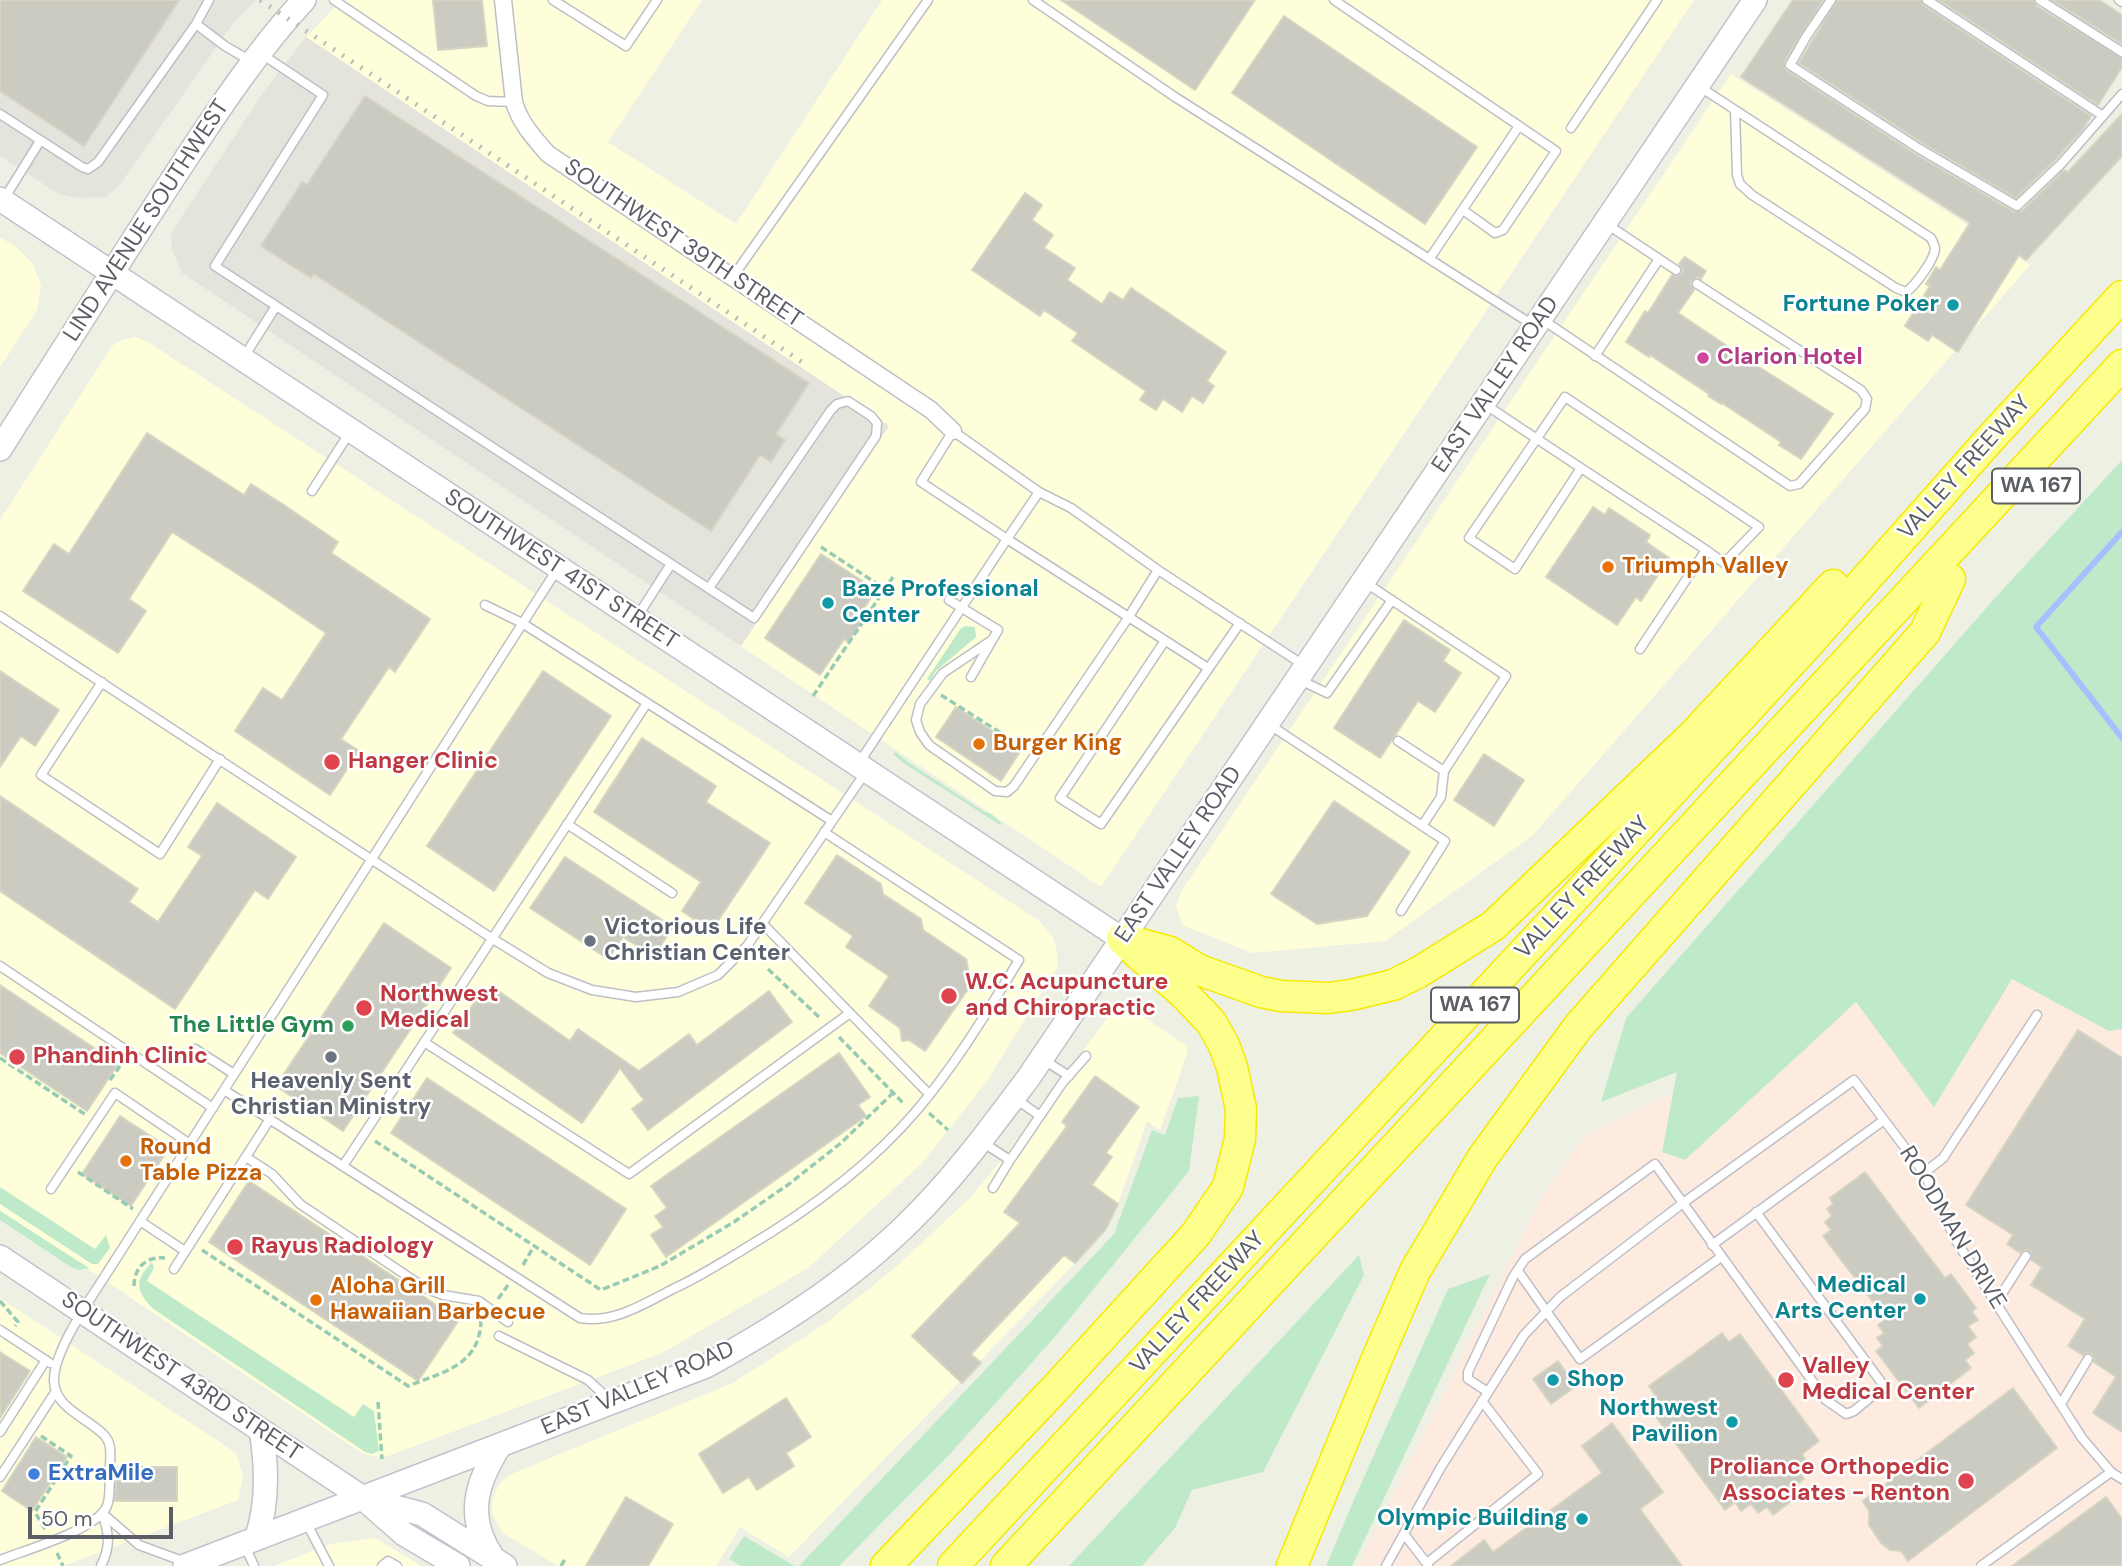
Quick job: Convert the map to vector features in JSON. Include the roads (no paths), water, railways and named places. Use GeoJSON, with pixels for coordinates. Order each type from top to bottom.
{"type":"FeatureCollection","features":[{"type":"Feature","properties":{"kind":"highway","name":"VALLEY FREEWAY"},"geometry":{"type":"LineString","coordinates":[[953,1566],[1623,845],[2122,296]]}},
{"type":"Feature","properties":{"kind":"highway"},"geometry":{"type":"LineString","coordinates":[[1006,1566],[2122,365]]}},
{"type":"Feature","properties":{"kind":"highway","name":"WA 167"},"geometry":{"type":"LineString","coordinates":[[1027,1566],[1906,621],[1950,579],[2122,393]]}},
{"type":"Feature","properties":{"kind":"highway"},"geometry":{"type":"LineString","coordinates":[[1122,939],[1170,952],[1199,970],[1261,992],[1281,996],[1328,998],[1373,990],[1393,985],[1437,962],[1493,926],[1693,735],[1920,491],[1990,439]]}},
{"type":"Feature","properties":{"kind":"highway"},"geometry":{"type":"LineString","coordinates":[[1292,1566],[1415,1271],[1483,1157],[1586,1017],[1925,632],[1950,579]]}},
{"type":"Feature","properties":{"kind":"highway"},"geometry":{"type":"LineString","coordinates":[[886,1566],[1196,1234],[1228,1187],[1240,1139],[1241,1109],[1224,1045],[1211,1022],[1183,993],[1122,939]]}},
{"type":"Feature","properties":{"kind":"main road","name":"LIND AVENUE SOUTHWEST"},"geometry":{"type":"LineString","coordinates":[[0,449],[201,137],[257,58],[304,0]]}},
{"type":"Feature","properties":{"kind":"main road","name":"EAST VALLEY ROAD"},"geometry":{"type":"LineString","coordinates":[[200,1563],[250,1540],[706,1366],[761,1336],[814,1302],[852,1272],[925,1206],[1042,1059],[1755,0]]}},
{"type":"Feature","properties":{"kind":"main road","name":"SOUTHWEST 41ST STREET"},"geometry":{"type":"LineString","coordinates":[[1,200],[1122,939]]}},
{"type":"Feature","properties":{"kind":"main road","name":"SOUTHWEST 43RD STREET"},"geometry":{"type":"LineString","coordinates":[[0,1257],[363,1498]]}},
{"type":"Feature","properties":{"kind":"main road"},"geometry":{"type":"LineString","coordinates":[[250,1540],[264,1516],[266,1468],[261,1430]]}},
{"type":"Feature","properties":{"kind":"main road"},"geometry":{"type":"LineString","coordinates":[[500,1445],[484,1470],[477,1494],[484,1545],[500,1563]]}},
{"type":"Feature","properties":{"kind":"main road"},"geometry":{"type":"LineString","coordinates":[[363,1498],[422,1514],[500,1563]]}},
{"type":"Feature","properties":{"kind":"main road"},"geometry":{"type":"LineString","coordinates":[[363,1498],[404,1534],[457,1566]]}},
{"type":"Feature","properties":{"kind":"street","name":"SOUTHWEST 39TH STREET"},"geometry":{"type":"LineString","coordinates":[[503,0],[512,94],[517,113],[529,133],[548,154],[932,410],[953,431]]}},
{"type":"Feature","properties":{"kind":"lane"},"geometry":{"type":"LineString","coordinates":[[0,114],[88,169],[98,162],[196,24],[209,0]]}},
{"type":"Feature","properties":{"kind":"lane"},"geometry":{"type":"LineString","coordinates":[[334,0],[476,96],[488,102],[514,102]]}},
{"type":"Feature","properties":{"kind":"lane"},"geometry":{"type":"LineString","coordinates":[[553,0],[626,46],[657,0]]}},
{"type":"Feature","properties":{"kind":"lane"},"geometry":{"type":"LineString","coordinates":[[732,278],[928,0]]}},
{"type":"Feature","properties":{"kind":"lane"},"geometry":{"type":"LineString","coordinates":[[1033,0],[1175,97],[1430,258],[1595,356],[1790,486],[1799,484],[1865,409],[1867,400],[1861,390],[1697,284]]}},
{"type":"Feature","properties":{"kind":"lane"},"geometry":{"type":"LineString","coordinates":[[1334,0],[1556,151],[1503,230],[1495,233],[1463,210]]}},
{"type":"Feature","properties":{"kind":"lane"},"geometry":{"type":"LineString","coordinates":[[1571,128],[1657,0]]}},
{"type":"Feature","properties":{"kind":"lane"},"geometry":{"type":"LineString","coordinates":[[1831,0],[1790,65],[1919,148],[2017,206],[2062,163],[2122,94]]}},
{"type":"Feature","properties":{"kind":"lane"},"geometry":{"type":"LineString","coordinates":[[1927,0],[2103,116]]}},
{"type":"Feature","properties":{"kind":"lane"},"geometry":{"type":"LineString","coordinates":[[2040,0],[2122,52]]}},
{"type":"Feature","properties":{"kind":"lane"},"geometry":{"type":"LineString","coordinates":[[196,24],[225,46],[257,58],[323,94],[215,266],[754,618],[876,436],[877,424],[871,416],[848,401],[837,404],[831,410],[709,588]]}},
{"type":"Feature","properties":{"kind":"lane"},"geometry":{"type":"LineString","coordinates":[[1698,86],[1735,110],[1931,238],[1935,248],[1932,257],[1914,286],[1906,292],[1896,288],[1752,195],[1740,184],[1737,175],[1735,110]]}},
{"type":"Feature","properties":{"kind":"lane"},"geometry":{"type":"LineString","coordinates":[[1430,258],[1519,126]]}},
{"type":"Feature","properties":{"kind":"lane"},"geometry":{"type":"LineString","coordinates":[[1,200],[40,141]]}},
{"type":"Feature","properties":{"kind":"lane"},"geometry":{"type":"LineString","coordinates":[[1605,223],[1676,270]]}},
{"type":"Feature","properties":{"kind":"lane"},"geometry":{"type":"LineString","coordinates":[[1595,356],[1659,259]]}},
{"type":"Feature","properties":{"kind":"lane"},"geometry":{"type":"LineString","coordinates":[[242,360],[276,306]]}},
{"type":"Feature","properties":{"kind":"lane"},"geometry":{"type":"LineString","coordinates":[[1483,403],[1537,439],[1581,468],[1724,563],[1759,527],[1565,397],[1537,439],[1469,538],[1515,569],[1581,468]]}},
{"type":"Feature","properties":{"kind":"lane"},"geometry":{"type":"LineString","coordinates":[[312,491],[350,431]]}},
{"type":"Feature","properties":{"kind":"lane"},"geometry":{"type":"LineString","coordinates":[[1208,668],[1164,642],[921,482],[953,431],[1039,492],[1071,508],[1158,570],[1240,623],[1327,694],[1392,600]]}},
{"type":"Feature","properties":{"kind":"lane"},"geometry":{"type":"LineString","coordinates":[[0,616],[548,973],[592,990],[636,997],[677,992],[718,975],[747,946],[832,821],[961,608],[1039,492]]}},
{"type":"Feature","properties":{"kind":"lane"},"geometry":{"type":"LineString","coordinates":[[1640,649],[1706,551]]}},
{"type":"Feature","properties":{"kind":"lane"},"geometry":{"type":"LineString","coordinates":[[636,619],[671,564]]}},
{"type":"Feature","properties":{"kind":"lane"},"geometry":{"type":"LineString","coordinates":[[0,1560],[87,1527],[108,1505],[111,1446],[105,1435],[69,1409],[56,1391],[54,1379],[66,1342],[82,1312],[558,568]]}},
{"type":"Feature","properties":{"kind":"lane"},"geometry":{"type":"LineString","coordinates":[[992,640],[943,673],[920,704],[916,720],[929,745],[995,791],[1007,792],[1052,731],[1158,570]]}},
{"type":"Feature","properties":{"kind":"lane"},"geometry":{"type":"LineString","coordinates":[[1364,581],[1506,676],[1444,771],[1441,797],[1422,826]]}},
{"type":"Feature","properties":{"kind":"lane"},"geometry":{"type":"LineString","coordinates":[[949,600],[998,630],[971,677]]}},
{"type":"Feature","properties":{"kind":"lane"},"geometry":{"type":"LineString","coordinates":[[485,605],[522,623],[832,821]]}},
{"type":"Feature","properties":{"kind":"lane"},"geometry":{"type":"LineString","coordinates":[[1164,642],[1060,798],[1101,824],[1240,623]]}},
{"type":"Feature","properties":{"kind":"lane"},"geometry":{"type":"LineString","coordinates":[[102,682],[41,775],[160,854],[220,759]]}},
{"type":"Feature","properties":{"kind":"lane"},"geometry":{"type":"LineString","coordinates":[[342,1166],[647,702]]}},
{"type":"Feature","properties":{"kind":"lane"},"geometry":{"type":"LineString","coordinates":[[1268,723],[1445,841],[1401,911]]}},
{"type":"Feature","properties":{"kind":"lane"},"geometry":{"type":"LineString","coordinates":[[1398,741],[1444,771]]}},
{"type":"Feature","properties":{"kind":"lane"},"geometry":{"type":"LineString","coordinates":[[567,824],[672,892]]}},
{"type":"Feature","properties":{"kind":"lane"},"geometry":{"type":"LineString","coordinates":[[224,1090],[580,1318],[593,1320],[622,1314],[694,1279],[793,1218],[833,1189],[893,1137],[920,1107],[965,1047],[1019,960],[824,832]]}},
{"type":"Feature","properties":{"kind":"lane"},"geometry":{"type":"LineString","coordinates":[[762,923],[929,1094]]}},
{"type":"Feature","properties":{"kind":"lane"},"geometry":{"type":"LineString","coordinates":[[0,966],[213,1108]]}},
{"type":"Feature","properties":{"kind":"lane"},"geometry":{"type":"LineString","coordinates":[[424,1042],[629,1174],[850,1013]]}},
{"type":"Feature","properties":{"kind":"lane"},"geometry":{"type":"LineString","coordinates":[[1924,1172],[1943,1158],[2037,1015]]}},
{"type":"Feature","properties":{"kind":"lane"},"geometry":{"type":"LineString","coordinates":[[195,1049],[234,1074]]}},
{"type":"Feature","properties":{"kind":"lane"},"geometry":{"type":"LineString","coordinates":[[993,1188],[1040,1115],[1086,1055]]}},
{"type":"Feature","properties":{"kind":"lane"},"geometry":{"type":"LineString","coordinates":[[1042,1059],[1069,1076]]}},
{"type":"Feature","properties":{"kind":"lane","name":"ROODMAN DRIVE"},"geometry":{"type":"LineString","coordinates":[[1683,1203],[1854,1080],[1924,1172],[1955,1239],[2082,1438],[2111,1472],[2122,1479]]}},
{"type":"Feature","properties":{"kind":"lane"},"geometry":{"type":"LineString","coordinates":[[51,1189],[115,1093],[190,1143]]}},
{"type":"Feature","properties":{"kind":"lane"},"geometry":{"type":"LineString","coordinates":[[1013,1098],[1040,1115]]}},
{"type":"Feature","properties":{"kind":"lane"},"geometry":{"type":"LineString","coordinates":[[174,1269],[270,1119]]}},
{"type":"Feature","properties":{"kind":"lane"},"geometry":{"type":"LineString","coordinates":[[1712,1245],[1884,1120]]}},
{"type":"Feature","properties":{"kind":"lane"},"geometry":{"type":"LineString","coordinates":[[980,1140],[1010,1160]]}},
{"type":"Feature","properties":{"kind":"lane"},"geometry":{"type":"LineString","coordinates":[[246,1157],[272,1174],[300,1204],[425,1288],[443,1295],[479,1301],[508,1322]]}},
{"type":"Feature","properties":{"kind":"lane"},"geometry":{"type":"LineString","coordinates":[[1488,1392],[1468,1379],[1468,1372],[1525,1259],[1655,1164],[1826,1400],[1846,1414],[1854,1411],[1884,1386],[1756,1212]]}},
{"type":"Feature","properties":{"kind":"lane"},"geometry":{"type":"LineString","coordinates":[[1386,1566],[1441,1467],[1524,1335],[1560,1297],[1683,1203]]}},
{"type":"Feature","properties":{"kind":"lane"},"geometry":{"type":"LineString","coordinates":[[142,1219],[185,1251]]}},
{"type":"Feature","properties":{"kind":"lane"},"geometry":{"type":"LineString","coordinates":[[1518,1271],[1545,1313],[1580,1359],[1721,1256]]}},
{"type":"Feature","properties":{"kind":"lane"},"geometry":{"type":"LineString","coordinates":[[1996,1303],[2026,1256]]}},
{"type":"Feature","properties":{"kind":"lane"},"geometry":{"type":"LineString","coordinates":[[0,1329],[57,1367]]}},
{"type":"Feature","properties":{"kind":"lane"},"geometry":{"type":"LineString","coordinates":[[499,1336],[588,1380],[601,1392],[605,1405]]}},
{"type":"Feature","properties":{"kind":"lane"},"geometry":{"type":"LineString","coordinates":[[2061,1404],[2088,1359]]}},
{"type":"Feature","properties":{"kind":"lane"},"geometry":{"type":"LineString","coordinates":[[0,1432],[46,1360]]}},
{"type":"Feature","properties":{"kind":"lane"},"geometry":{"type":"LineString","coordinates":[[0,1477],[56,1391]]}},
{"type":"Feature","properties":{"kind":"lane"},"geometry":{"type":"LineString","coordinates":[[1404,1534],[1428,1564],[1538,1474],[1482,1401]]}},
{"type":"Feature","properties":{"kind":"lane"},"geometry":{"type":"LineString","coordinates":[[1981,1566],[2111,1472]]}},
{"type":"Feature","properties":{"kind":"lane"},"geometry":{"type":"LineString","coordinates":[[102,1513],[139,1545],[200,1563]]}},
{"type":"Feature","properties":{"kind":"lane"},"geometry":{"type":"LineString","coordinates":[[101,1566],[109,1532],[102,1513]]}},
{"type":"Feature","properties":{"kind":"lane"},"geometry":{"type":"LineString","coordinates":[[304,1520],[329,1566]]}},
{"type":"Feature","properties":{"kind":"lane"},"geometry":{"type":"LineString","coordinates":[[250,1540],[254,1566]]}},
{"type":"Feature","properties":{"kind":"lane"},"geometry":{"type":"LineString","coordinates":[[382,1566],[388,1561],[397,1566]]}},
{"type":"Feature","properties":{"kind":"waterway"},"geometry":{"type":"LineString","coordinates":[[2122,532],[2036,627],[2122,738]]}},
{"type":"Feature","properties":{"kind":"railway"},"geometry":{"type":"LineString","coordinates":[[260,0],[808,366]]}},
{"type":"Feature","properties":{"kind":"place","name":"Fortune Poker"},"geometry":{"type":"Point","coordinates":[1953,305]}},
{"type":"Feature","properties":{"kind":"place","name":"Clarion Hotel"},"geometry":{"type":"Point","coordinates":[1703,358]}},
{"type":"Feature","properties":{"kind":"place","name":"Triumph Valley"},"geometry":{"type":"Point","coordinates":[1608,567]}},
{"type":"Feature","properties":{"kind":"place","name":"Baze Professional Center"},"geometry":{"type":"Point","coordinates":[828,603]}},
{"type":"Feature","properties":{"kind":"place","name":"Burger King"},"geometry":{"type":"Point","coordinates":[979,744]}},
{"type":"Feature","properties":{"kind":"place","name":"Hanger Clinic"},"geometry":{"type":"Point","coordinates":[332,762]}},
{"type":"Feature","properties":{"kind":"place","name":"Victorious Life Christian Center"},"geometry":{"type":"Point","coordinates":[590,941]}},
{"type":"Feature","properties":{"kind":"place","name":"W.C. Acupuncture and Chiropractic"},"geometry":{"type":"Point","coordinates":[949,996]}},
{"type":"Feature","properties":{"kind":"place","name":"Northwest Medical"},"geometry":{"type":"Point","coordinates":[364,1008]}},
{"type":"Feature","properties":{"kind":"place","name":"The Little Gym"},"geometry":{"type":"Point","coordinates":[348,1026]}},
{"type":"Feature","properties":{"kind":"place","name":"Phandinh Clinic"},"geometry":{"type":"Point","coordinates":[17,1057]}},
{"type":"Feature","properties":{"kind":"place","name":"Heavenly Sent Christian Ministry"},"geometry":{"type":"Point","coordinates":[331,1057]}},
{"type":"Feature","properties":{"kind":"place","name":"Round Table Pizza"},"geometry":{"type":"Point","coordinates":[126,1161]}},
{"type":"Feature","properties":{"kind":"place","name":"Rayus Radiology"},"geometry":{"type":"Point","coordinates":[235,1247]}},
{"type":"Feature","properties":{"kind":"place","name":"Medical Arts Center"},"geometry":{"type":"Point","coordinates":[1920,1299]}},
{"type":"Feature","properties":{"kind":"place","name":"Aloha Grill Hawaiian Barbecue"},"geometry":{"type":"Point","coordinates":[316,1300]}},
{"type":"Feature","properties":{"kind":"place","name":"Shop"},"geometry":{"type":"Point","coordinates":[1553,1380]}},
{"type":"Feature","properties":{"kind":"place","name":"Valley Medical Center"},"geometry":{"type":"Point","coordinates":[1786,1380]}},
{"type":"Feature","properties":{"kind":"place","name":"Northwest Pavilion"},"geometry":{"type":"Point","coordinates":[1732,1422]}},
{"type":"Feature","properties":{"kind":"place","name":"ExtraMile"},"geometry":{"type":"Point","coordinates":[34,1474]}},
{"type":"Feature","properties":{"kind":"place","name":"Proliance Orthopedic Associates - Renton"},"geometry":{"type":"Point","coordinates":[1966,1481]}},
{"type":"Feature","properties":{"kind":"place","name":"Olympic Building"},"geometry":{"type":"Point","coordinates":[1582,1519]}}]}
